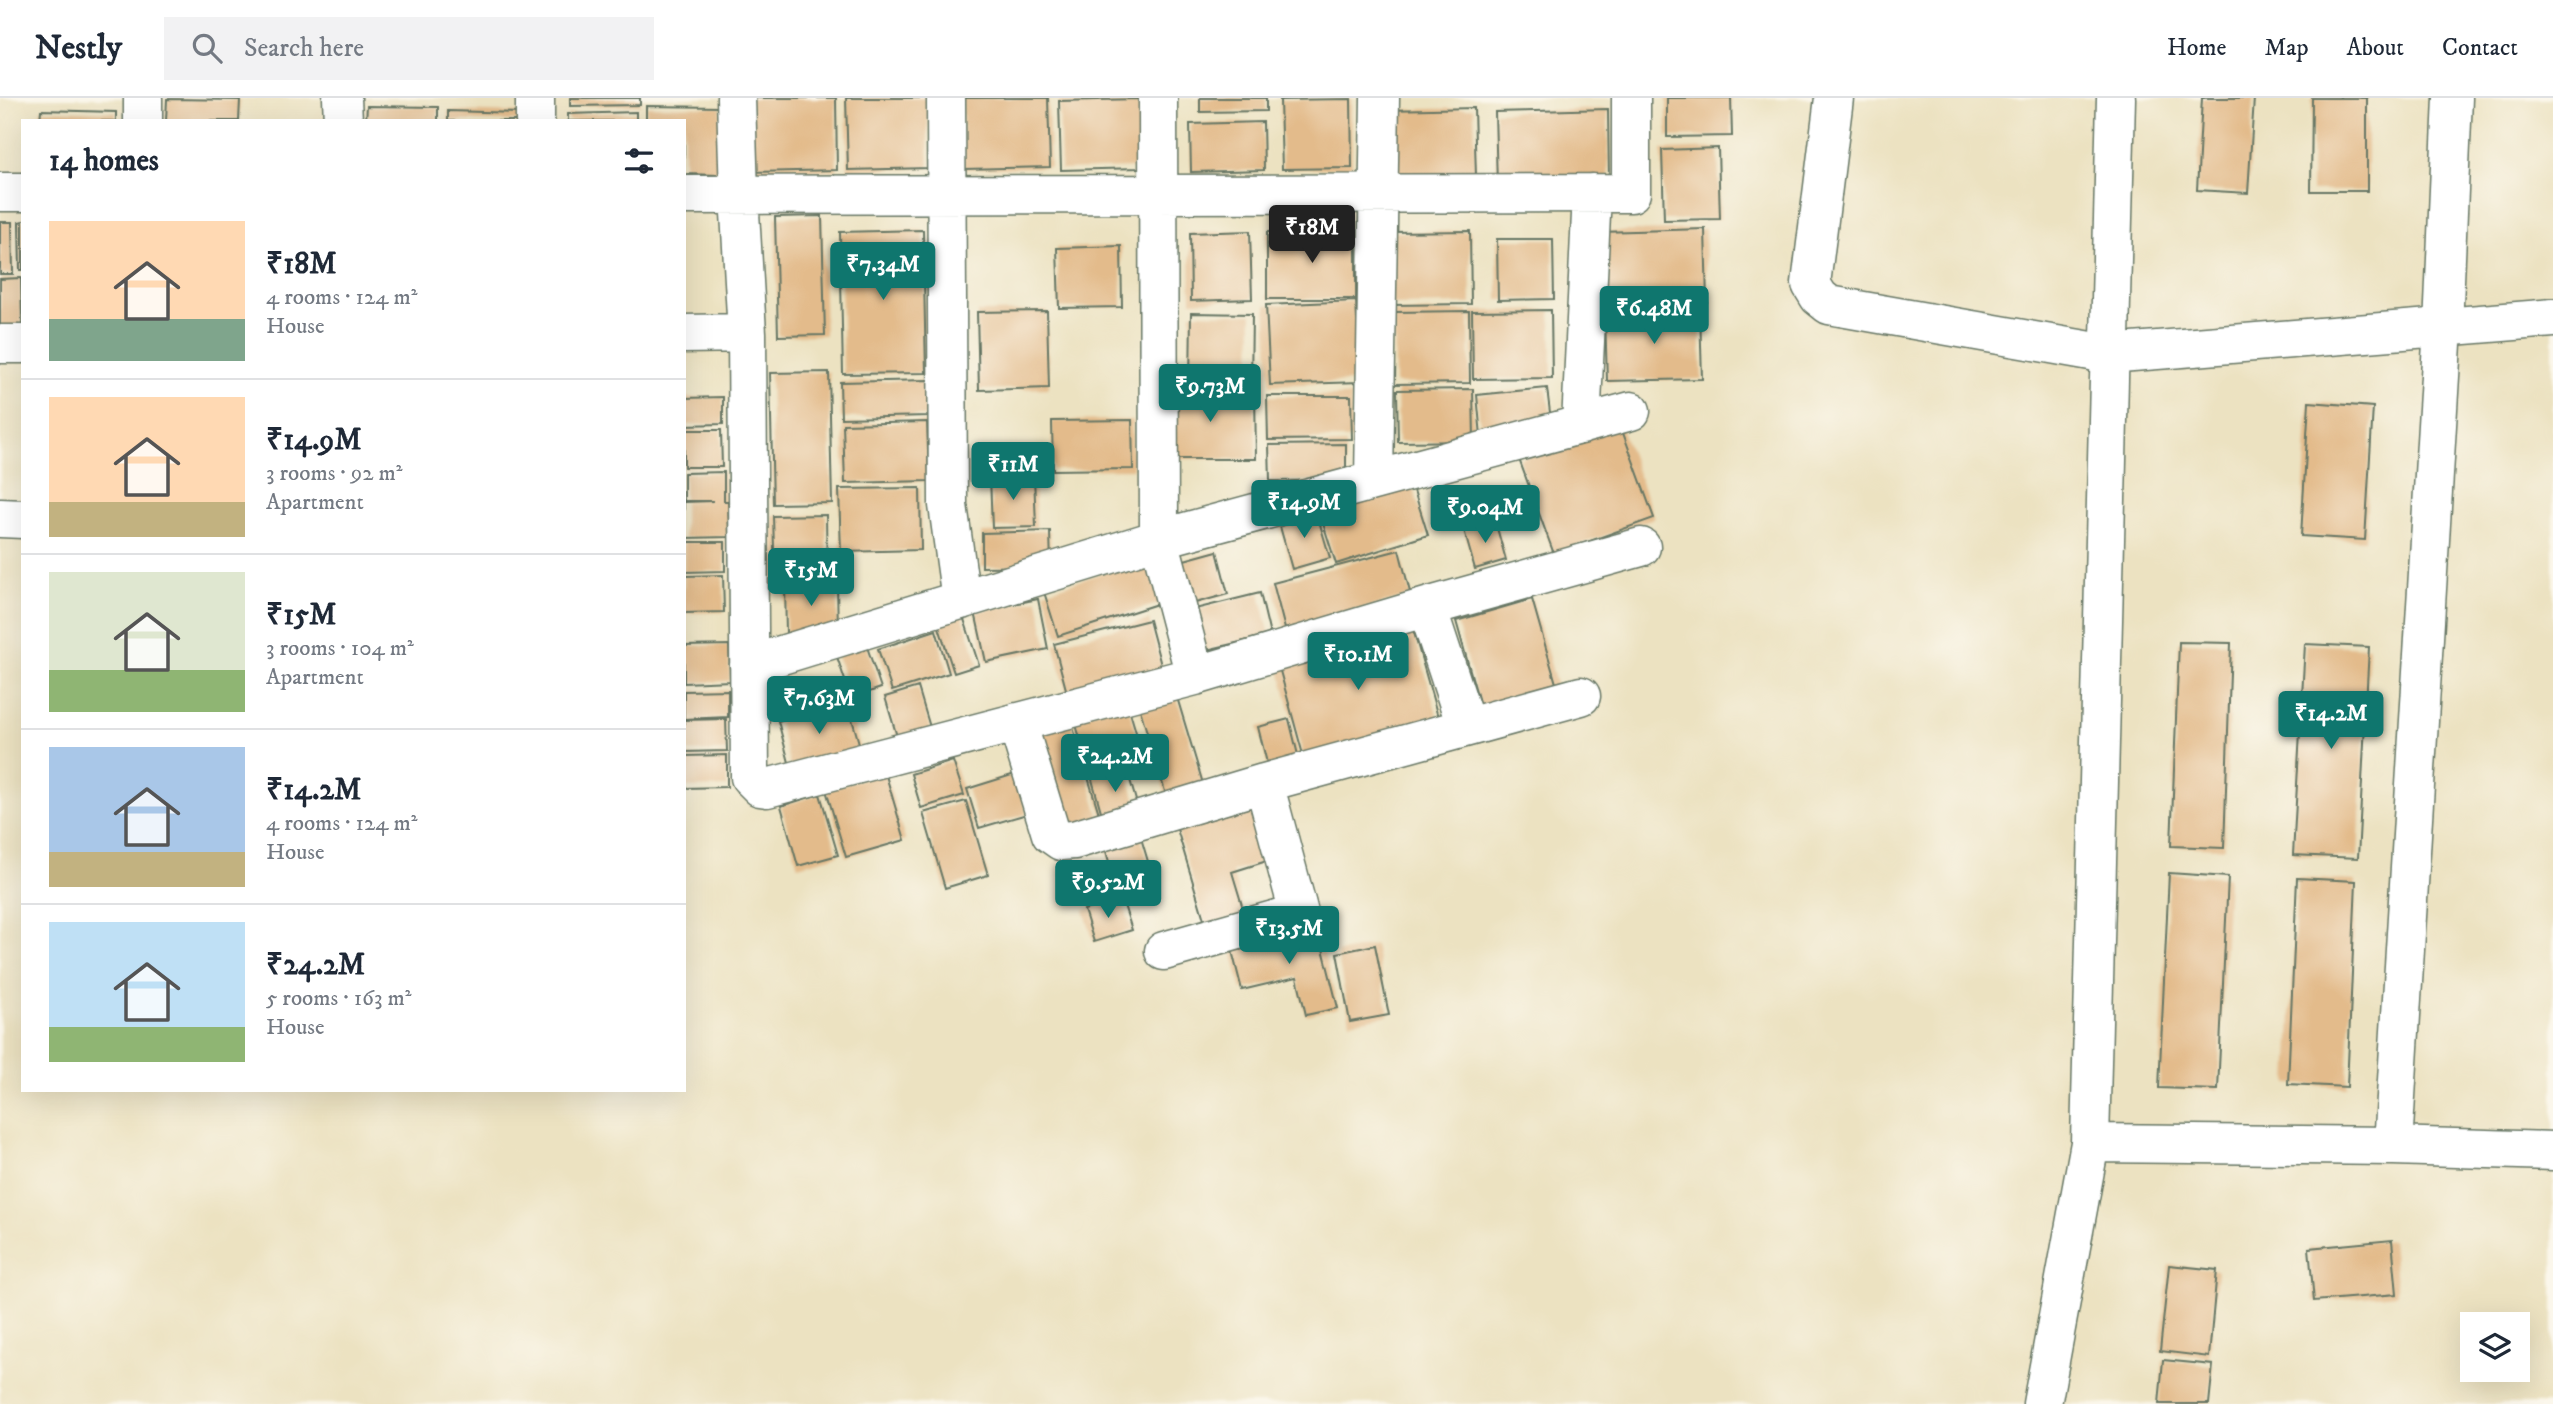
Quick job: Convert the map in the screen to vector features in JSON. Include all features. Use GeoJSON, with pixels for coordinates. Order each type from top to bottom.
{"type":"FeatureCollection","features":[{"type":"Feature","properties":{"kind":"street"},"geometry":{"type":"LineString","coordinates":[[143,98],[143,119]]}},
{"type":"Feature","properties":{"kind":"street"},"geometry":{"type":"LineString","coordinates":[[342,98],[342,119]]}},
{"type":"Feature","properties":{"kind":"street"},"geometry":{"type":"LineString","coordinates":[[535,98],[535,119]]}},
{"type":"Feature","properties":{"kind":"street"},"geometry":{"type":"LineString","coordinates":[[736,98],[747,333],[750,777],[760,787],[767,788],[1195,676],[1641,547]]}},
{"type":"Feature","properties":{"kind":"street"},"geometry":{"type":"LineString","coordinates":[[946,98],[948,505],[961,600]]}},
{"type":"Feature","properties":{"kind":"street"},"geometry":{"type":"LineString","coordinates":[[1158,98],[1159,539],[1195,676]]}},
{"type":"Feature","properties":{"kind":"street"},"geometry":{"type":"LineString","coordinates":[[1374,480],[1380,98]]}},
{"type":"Feature","properties":{"kind":"street"},"geometry":{"type":"LineString","coordinates":[[686,195],[1631,193],[1631,98]]}},
{"type":"Feature","properties":{"kind":"street"},"geometry":{"type":"LineString","coordinates":[[1834,98],[1811,284],[1819,297],[1829,305],[2108,354],[2553,318]]}},
{"type":"Feature","properties":{"kind":"street"},"geometry":{"type":"LineString","coordinates":[[2042,1404],[2090,1143],[2116,98]]}},
{"type":"Feature","properties":{"kind":"street"},"geometry":{"type":"LineString","coordinates":[[2393,1146],[2444,327],[2453,98]]}},
{"type":"Feature","properties":{"kind":"street"},"geometry":{"type":"LineString","coordinates":[[0,192],[21,192]]}},
{"type":"Feature","properties":{"kind":"street"},"geometry":{"type":"LineString","coordinates":[[1581,425],[1592,193]]}},
{"type":"Feature","properties":{"kind":"street"},"geometry":{"type":"LineString","coordinates":[[686,334],[747,333]]}},
{"type":"Feature","properties":{"kind":"street"},"geometry":{"type":"LineString","coordinates":[[0,344],[21,344]]}},
{"type":"Feature","properties":{"kind":"street"},"geometry":{"type":"LineString","coordinates":[[749,665],[1159,539],[1631,411]]}},
{"type":"Feature","properties":{"kind":"street"},"geometry":{"type":"LineString","coordinates":[[0,518],[21,519]]}},
{"type":"Feature","properties":{"kind":"street"},"geometry":{"type":"LineString","coordinates":[[1427,607],[1466,726]]}},
{"type":"Feature","properties":{"kind":"street"},"geometry":{"type":"LineString","coordinates":[[1017,722],[1051,834],[1061,841],[1074,840],[1265,783],[1581,696]]}},
{"type":"Feature","properties":{"kind":"street"},"geometry":{"type":"LineString","coordinates":[[1164,951],[1299,913],[1265,783]]}},
{"type":"Feature","properties":{"kind":"street"},"geometry":{"type":"LineString","coordinates":[[2090,1143],[2393,1146],[2553,1151]]}},
{"type":"Feature","properties":{"kind":"building"},"geometry":{"type":"Polygon","coordinates":[[[570,98],[640,98],[640,105],[570,106],[570,98]]]}},
{"type":"Feature","properties":{"kind":"building"},"geometry":{"type":"Polygon","coordinates":[[[747,98],[836,98],[837,170],[749,172],[747,98]]]}},
{"type":"Feature","properties":{"kind":"building"},"geometry":{"type":"Polygon","coordinates":[[[846,98],[927,98],[929,168],[848,170],[846,98]]]}},
{"type":"Feature","properties":{"kind":"building"},"geometry":{"type":"Polygon","coordinates":[[[962,98],[1048,98],[1050,167],[964,169],[962,98]]]}},
{"type":"Feature","properties":{"kind":"building"},"geometry":{"type":"Polygon","coordinates":[[[1200,98],[1266,98],[1266,111],[1200,112],[1200,98]]]}},
{"type":"Feature","properties":{"kind":"building"},"geometry":{"type":"Polygon","coordinates":[[[1667,98],[1731,98],[1732,136],[1667,137],[1667,98]]]}},
{"type":"Feature","properties":{"kind":"building"},"geometry":{"type":"Polygon","coordinates":[[[2202,98],[2254,98],[2248,193],[2197,190],[2202,98]]]}},
{"type":"Feature","properties":{"kind":"building"},"geometry":{"type":"Polygon","coordinates":[[[2312,98],[2367,98],[2367,191],[2311,191],[2312,98]]]}},
{"type":"Feature","properties":{"kind":"building"},"geometry":{"type":"Polygon","coordinates":[[[167,99],[240,100],[239,119],[166,119],[167,99]]]}},
{"type":"Feature","properties":{"kind":"building"},"geometry":{"type":"Polygon","coordinates":[[[1139,99],[1140,168],[1061,170],[1059,101],[1139,99]]]}},
{"type":"Feature","properties":{"kind":"building"},"geometry":{"type":"Polygon","coordinates":[[[1351,99],[1352,168],[1282,169],[1280,100],[1351,99]]]}},
{"type":"Feature","properties":{"kind":"building"},"geometry":{"type":"Polygon","coordinates":[[[367,106],[438,107],[438,119],[366,119],[367,106]]]}},
{"type":"Feature","properties":{"kind":"building"},"geometry":{"type":"Polygon","coordinates":[[[646,106],[721,107],[720,175],[686,174],[686,119],[646,119],[646,106]]]}},
{"type":"Feature","properties":{"kind":"building"},"geometry":{"type":"Polygon","coordinates":[[[1474,108],[1476,177],[1390,179],[1388,110],[1474,108]]]}},
{"type":"Feature","properties":{"kind":"building"},"geometry":{"type":"Polygon","coordinates":[[[1608,109],[1609,183],[1497,185],[1495,112],[1608,109]]]}},
{"type":"Feature","properties":{"kind":"building"},"geometry":{"type":"Polygon","coordinates":[[[41,110],[116,112],[116,119],[40,119],[41,110]]]}},
{"type":"Feature","properties":{"kind":"building"},"geometry":{"type":"Polygon","coordinates":[[[448,111],[520,113],[520,119],[448,119],[448,111]]]}},
{"type":"Feature","properties":{"kind":"building"},"geometry":{"type":"Polygon","coordinates":[[[636,112],[636,119],[568,119],[568,114],[636,112]]]}},
{"type":"Feature","properties":{"kind":"building"},"geometry":{"type":"Polygon","coordinates":[[[1263,122],[1264,170],[1191,172],[1190,124],[1263,122]]]}},
{"type":"Feature","properties":{"kind":"building"},"geometry":{"type":"Polygon","coordinates":[[[1718,148],[1720,219],[1664,220],[1662,150],[1718,148]]]}},
{"type":"Feature","properties":{"kind":"building"},"geometry":{"type":"Polygon","coordinates":[[[822,216],[825,335],[778,336],[775,217],[822,216]]]}},
{"type":"Feature","properties":{"kind":"building"},"geometry":{"type":"Polygon","coordinates":[[[0,222],[12,222],[13,274],[0,274],[0,222]]]}},
{"type":"Feature","properties":{"kind":"building"},"geometry":{"type":"Polygon","coordinates":[[[21,222],[21,270],[20,270],[21,222]]]}},
{"type":"Feature","properties":{"kind":"building"},"geometry":{"type":"Polygon","coordinates":[[[1705,229],[1707,302],[1602,305],[1600,232],[1705,229]]]}},
{"type":"Feature","properties":{"kind":"building"},"geometry":{"type":"Polygon","coordinates":[[[923,230],[926,373],[843,374],[840,232],[923,230]]]}},
{"type":"Feature","properties":{"kind":"building"},"geometry":{"type":"Polygon","coordinates":[[[1250,231],[1252,299],[1191,301],[1190,233],[1250,231]]]}},
{"type":"Feature","properties":{"kind":"building"},"geometry":{"type":"Polygon","coordinates":[[[1356,231],[1356,299],[1267,299],[1267,232],[1356,231]]]}},
{"type":"Feature","properties":{"kind":"building"},"geometry":{"type":"Polygon","coordinates":[[[1470,231],[1471,304],[1391,305],[1390,232],[1470,231]]]}},
{"type":"Feature","properties":{"kind":"building"},"geometry":{"type":"Polygon","coordinates":[[[1497,239],[1553,239],[1554,299],[1498,300],[1497,239]]]}},
{"type":"Feature","properties":{"kind":"building"},"geometry":{"type":"Polygon","coordinates":[[[1121,246],[1122,307],[1059,308],[1057,248],[1121,246]]]}},
{"type":"Feature","properties":{"kind":"building"},"geometry":{"type":"Polygon","coordinates":[[[21,278],[21,326],[0,326],[0,279],[21,278]]]}},
{"type":"Feature","properties":{"kind":"building"},"geometry":{"type":"Polygon","coordinates":[[[1356,301],[1360,382],[1270,385],[1266,305],[1356,301]]]}},
{"type":"Feature","properties":{"kind":"building"},"geometry":{"type":"Polygon","coordinates":[[[1551,310],[1552,378],[1473,379],[1472,311],[1551,310]]]}},
{"type":"Feature","properties":{"kind":"building"},"geometry":{"type":"Polygon","coordinates":[[[1047,311],[1049,388],[979,390],[977,312],[1047,311]]]}},
{"type":"Feature","properties":{"kind":"building"},"geometry":{"type":"Polygon","coordinates":[[[1469,311],[1470,383],[1395,384],[1394,312],[1469,311]]]}},
{"type":"Feature","properties":{"kind":"building"},"geometry":{"type":"Polygon","coordinates":[[[1700,311],[1702,379],[1607,381],[1605,313],[1700,311]]]}},
{"type":"Feature","properties":{"kind":"building"},"geometry":{"type":"Polygon","coordinates":[[[1191,313],[1252,314],[1251,387],[1190,386],[1191,313]]]}},
{"type":"Feature","properties":{"kind":"building"},"geometry":{"type":"Polygon","coordinates":[[[829,372],[832,503],[773,504],[770,373],[829,372]]]}},
{"type":"Feature","properties":{"kind":"building"},"geometry":{"type":"Polygon","coordinates":[[[929,380],[929,416],[841,418],[840,382],[929,380]]]}},
{"type":"Feature","properties":{"kind":"building"},"geometry":{"type":"Polygon","coordinates":[[[1547,388],[1552,429],[1481,436],[1477,395],[1547,388]]]}},
{"type":"Feature","properties":{"kind":"building"},"geometry":{"type":"Polygon","coordinates":[[[1166,389],[1255,390],[1256,459],[1165,459],[1166,389]]]}},
{"type":"Feature","properties":{"kind":"building"},"geometry":{"type":"Polygon","coordinates":[[[1473,389],[1474,441],[1398,442],[1397,390],[1473,389]]]}},
{"type":"Feature","properties":{"kind":"building"},"geometry":{"type":"Polygon","coordinates":[[[1267,396],[1351,396],[1352,439],[1268,440],[1267,396]]]}},
{"type":"Feature","properties":{"kind":"building"},"geometry":{"type":"Polygon","coordinates":[[[723,397],[723,424],[686,425],[686,398],[723,397]]]}},
{"type":"Feature","properties":{"kind":"building"},"geometry":{"type":"Polygon","coordinates":[[[2309,402],[2373,407],[2365,540],[2301,536],[2309,402]]]}},
{"type":"Feature","properties":{"kind":"building"},"geometry":{"type":"Polygon","coordinates":[[[1132,420],[1133,469],[1053,470],[1052,421],[1132,420]]]}},
{"type":"Feature","properties":{"kind":"building"},"geometry":{"type":"Polygon","coordinates":[[[927,422],[929,481],[845,483],[843,424],[927,422]]]}},
{"type":"Feature","properties":{"kind":"building"},"geometry":{"type":"Polygon","coordinates":[[[1619,422],[1654,518],[1554,554],[1519,459],[1619,422]]]}},
{"type":"Feature","properties":{"kind":"building"},"geometry":{"type":"Polygon","coordinates":[[[686,430],[721,430],[722,467],[686,467],[686,430]]]}},
{"type":"Feature","properties":{"kind":"building"},"geometry":{"type":"Polygon","coordinates":[[[1346,444],[1346,480],[1270,481],[1269,445],[1346,444]]]}},
{"type":"Feature","properties":{"kind":"building"},"geometry":{"type":"Polygon","coordinates":[[[724,472],[724,501],[728,501],[729,537],[686,538],[686,502],[713,501],[686,501],[686,473],[724,472]]]}},
{"type":"Feature","properties":{"kind":"building"},"geometry":{"type":"Polygon","coordinates":[[[1034,475],[1036,527],[992,528],[990,476],[1034,475]]]}},
{"type":"Feature","properties":{"kind":"building"},"geometry":{"type":"Polygon","coordinates":[[[1412,484],[1428,535],[1336,564],[1320,514],[1412,484]]]}},
{"type":"Feature","properties":{"kind":"building"},"geometry":{"type":"Polygon","coordinates":[[[920,488],[921,550],[841,552],[839,489],[920,488]]]}},
{"type":"Feature","properties":{"kind":"building"},"geometry":{"type":"Polygon","coordinates":[[[1316,511],[1330,558],[1292,569],[1279,523],[1316,511]]]}},
{"type":"Feature","properties":{"kind":"building"},"geometry":{"type":"Polygon","coordinates":[[[826,515],[827,578],[775,580],[773,516],[826,515]]]}},
{"type":"Feature","properties":{"kind":"building"},"geometry":{"type":"Polygon","coordinates":[[[1495,521],[1506,560],[1475,569],[1464,530],[1495,521]]]}},
{"type":"Feature","properties":{"kind":"building"},"geometry":{"type":"Polygon","coordinates":[[[1050,531],[1051,566],[982,567],[982,533],[1050,531]]]}},
{"type":"Feature","properties":{"kind":"building"},"geometry":{"type":"Polygon","coordinates":[[[686,542],[725,542],[725,571],[686,572],[686,542]]]}},
{"type":"Feature","properties":{"kind":"building"},"geometry":{"type":"Polygon","coordinates":[[[1399,550],[1411,596],[1285,629],[1273,583],[1399,550]]]}},
{"type":"Feature","properties":{"kind":"building"},"geometry":{"type":"Polygon","coordinates":[[[1217,551],[1228,594],[1188,605],[1177,562],[1217,551]]]}},
{"type":"Feature","properties":{"kind":"building"},"geometry":{"type":"Polygon","coordinates":[[[1146,559],[1160,603],[1058,636],[1044,592],[1146,559]]]}},
{"type":"Feature","properties":{"kind":"building"},"geometry":{"type":"Polygon","coordinates":[[[723,575],[724,612],[686,613],[686,576],[723,575]]]}},
{"type":"Feature","properties":{"kind":"building"},"geometry":{"type":"Polygon","coordinates":[[[837,584],[838,631],[786,633],[785,585],[837,584]]]}},
{"type":"Feature","properties":{"kind":"building"},"geometry":{"type":"Polygon","coordinates":[[[1260,593],[1270,635],[1202,651],[1191,610],[1260,593]]]}},
{"type":"Feature","properties":{"kind":"building"},"geometry":{"type":"Polygon","coordinates":[[[1038,599],[1048,649],[986,662],[975,612],[1038,599]]]}},
{"type":"Feature","properties":{"kind":"building"},"geometry":{"type":"Polygon","coordinates":[[[1532,599],[1559,694],[1483,716],[1456,621],[1532,599]]]}},
{"type":"Feature","properties":{"kind":"building"},"geometry":{"type":"Polygon","coordinates":[[[962,613],[979,665],[954,673],[937,621],[962,613]]]}},
{"type":"Feature","properties":{"kind":"building"},"geometry":{"type":"Polygon","coordinates":[[[1149,620],[1162,669],[1067,693],[1054,644],[1149,620]]]}},
{"type":"Feature","properties":{"kind":"building"},"geometry":{"type":"Polygon","coordinates":[[[1411,622],[1440,724],[1305,762],[1277,660],[1411,622]]]}},
{"type":"Feature","properties":{"kind":"building"},"geometry":{"type":"Polygon","coordinates":[[[936,630],[949,673],[892,691],[878,649],[936,630]]]}},
{"type":"Feature","properties":{"kind":"building"},"geometry":{"type":"Polygon","coordinates":[[[864,638],[881,688],[851,698],[834,648],[864,638]]]}},
{"type":"Feature","properties":{"kind":"building"},"geometry":{"type":"Polygon","coordinates":[[[2179,642],[2231,643],[2224,848],[2171,846],[2179,642]]]}},
{"type":"Feature","properties":{"kind":"building"},"geometry":{"type":"Polygon","coordinates":[[[2305,644],[2369,647],[2358,858],[2293,855],[2305,644]]]}},
{"type":"Feature","properties":{"kind":"building"},"geometry":{"type":"Polygon","coordinates":[[[729,645],[730,681],[686,683],[686,646],[729,645]]]}},
{"type":"Feature","properties":{"kind":"building"},"geometry":{"type":"Polygon","coordinates":[[[918,687],[932,734],[899,743],[885,697],[918,687]]]}},
{"type":"Feature","properties":{"kind":"building"},"geometry":{"type":"Polygon","coordinates":[[[728,690],[728,717],[686,719],[686,691],[728,690]]]}},
{"type":"Feature","properties":{"kind":"building"},"geometry":{"type":"Polygon","coordinates":[[[1176,694],[1204,787],[1167,798],[1139,706],[1176,694]]]}},
{"type":"Feature","properties":{"kind":"building"},"geometry":{"type":"Polygon","coordinates":[[[847,702],[861,750],[791,770],[778,721],[847,702]]]}},
{"type":"Feature","properties":{"kind":"building"},"geometry":{"type":"Polygon","coordinates":[[[1127,702],[1143,756],[1090,772],[1074,718],[1127,702]]]}},
{"type":"Feature","properties":{"kind":"building"},"geometry":{"type":"Polygon","coordinates":[[[726,719],[727,751],[686,752],[686,720],[726,719]]]}},
{"type":"Feature","properties":{"kind":"building"},"geometry":{"type":"Polygon","coordinates":[[[1289,719],[1299,759],[1268,767],[1258,727],[1289,719]]]}},
{"type":"Feature","properties":{"kind":"building"},"geometry":{"type":"Polygon","coordinates":[[[1071,721],[1100,817],[1065,828],[1036,731],[1071,721]]]}},
{"type":"Feature","properties":{"kind":"building"},"geometry":{"type":"Polygon","coordinates":[[[727,755],[727,787],[686,788],[686,756],[727,755]]]}},
{"type":"Feature","properties":{"kind":"building"},"geometry":{"type":"Polygon","coordinates":[[[953,761],[964,795],[921,808],[911,774],[953,761]]]}},
{"type":"Feature","properties":{"kind":"building"},"geometry":{"type":"Polygon","coordinates":[[[1126,766],[1139,811],[1104,822],[1091,776],[1126,766]]]}},
{"type":"Feature","properties":{"kind":"building"},"geometry":{"type":"Polygon","coordinates":[[[885,772],[905,840],[846,857],[826,790],[885,772]]]}},
{"type":"Feature","properties":{"kind":"building"},"geometry":{"type":"Polygon","coordinates":[[[1015,774],[1027,814],[979,828],[967,789],[1015,774]]]}},
{"type":"Feature","properties":{"kind":"building"},"geometry":{"type":"Polygon","coordinates":[[[820,794],[838,855],[798,866],[781,806],[820,794]]]}},
{"type":"Feature","properties":{"kind":"building"},"geometry":{"type":"Polygon","coordinates":[[[966,801],[988,875],[945,888],[923,813],[966,801]]]}},
{"type":"Feature","properties":{"kind":"building"},"geometry":{"type":"Polygon","coordinates":[[[1254,806],[1270,860],[1232,872],[1245,915],[1206,926],[1177,829],[1254,806]]]}},
{"type":"Feature","properties":{"kind":"building"},"geometry":{"type":"Polygon","coordinates":[[[1141,838],[1155,885],[1119,896],[1105,848],[1141,838]]]}},
{"type":"Feature","properties":{"kind":"building"},"geometry":{"type":"Polygon","coordinates":[[[2169,873],[2228,877],[2218,1090],[2159,1088],[2169,873]]]}},
{"type":"Feature","properties":{"kind":"building"},"geometry":{"type":"Polygon","coordinates":[[[2297,878],[2356,881],[2347,1087],[2288,1084],[2297,878]]]}},
{"type":"Feature","properties":{"kind":"building"},"geometry":{"type":"Polygon","coordinates":[[[1122,899],[1132,930],[1094,942],[1084,910],[1122,899]]]}},
{"type":"Feature","properties":{"kind":"building"},"geometry":{"type":"Polygon","coordinates":[[[1317,925],[1338,1008],[1306,1015],[1297,977],[1242,990],[1231,947],[1317,925]]]}},
{"type":"Feature","properties":{"kind":"building"},"geometry":{"type":"Polygon","coordinates":[[[1375,945],[1389,1015],[1350,1022],[1337,953],[1375,945]]]}},
{"type":"Feature","properties":{"kind":"building"},"geometry":{"type":"Polygon","coordinates":[[[2392,1240],[2397,1294],[2314,1301],[2309,1248],[2392,1240]]]}},
{"type":"Feature","properties":{"kind":"building"},"geometry":{"type":"Polygon","coordinates":[[[2169,1265],[2217,1270],[2209,1357],[2160,1351],[2169,1265]]]}},
{"type":"Feature","properties":{"kind":"building"},"geometry":{"type":"Polygon","coordinates":[[[2163,1360],[2213,1365],[2209,1404],[2159,1404],[2163,1360]]]}}]}
